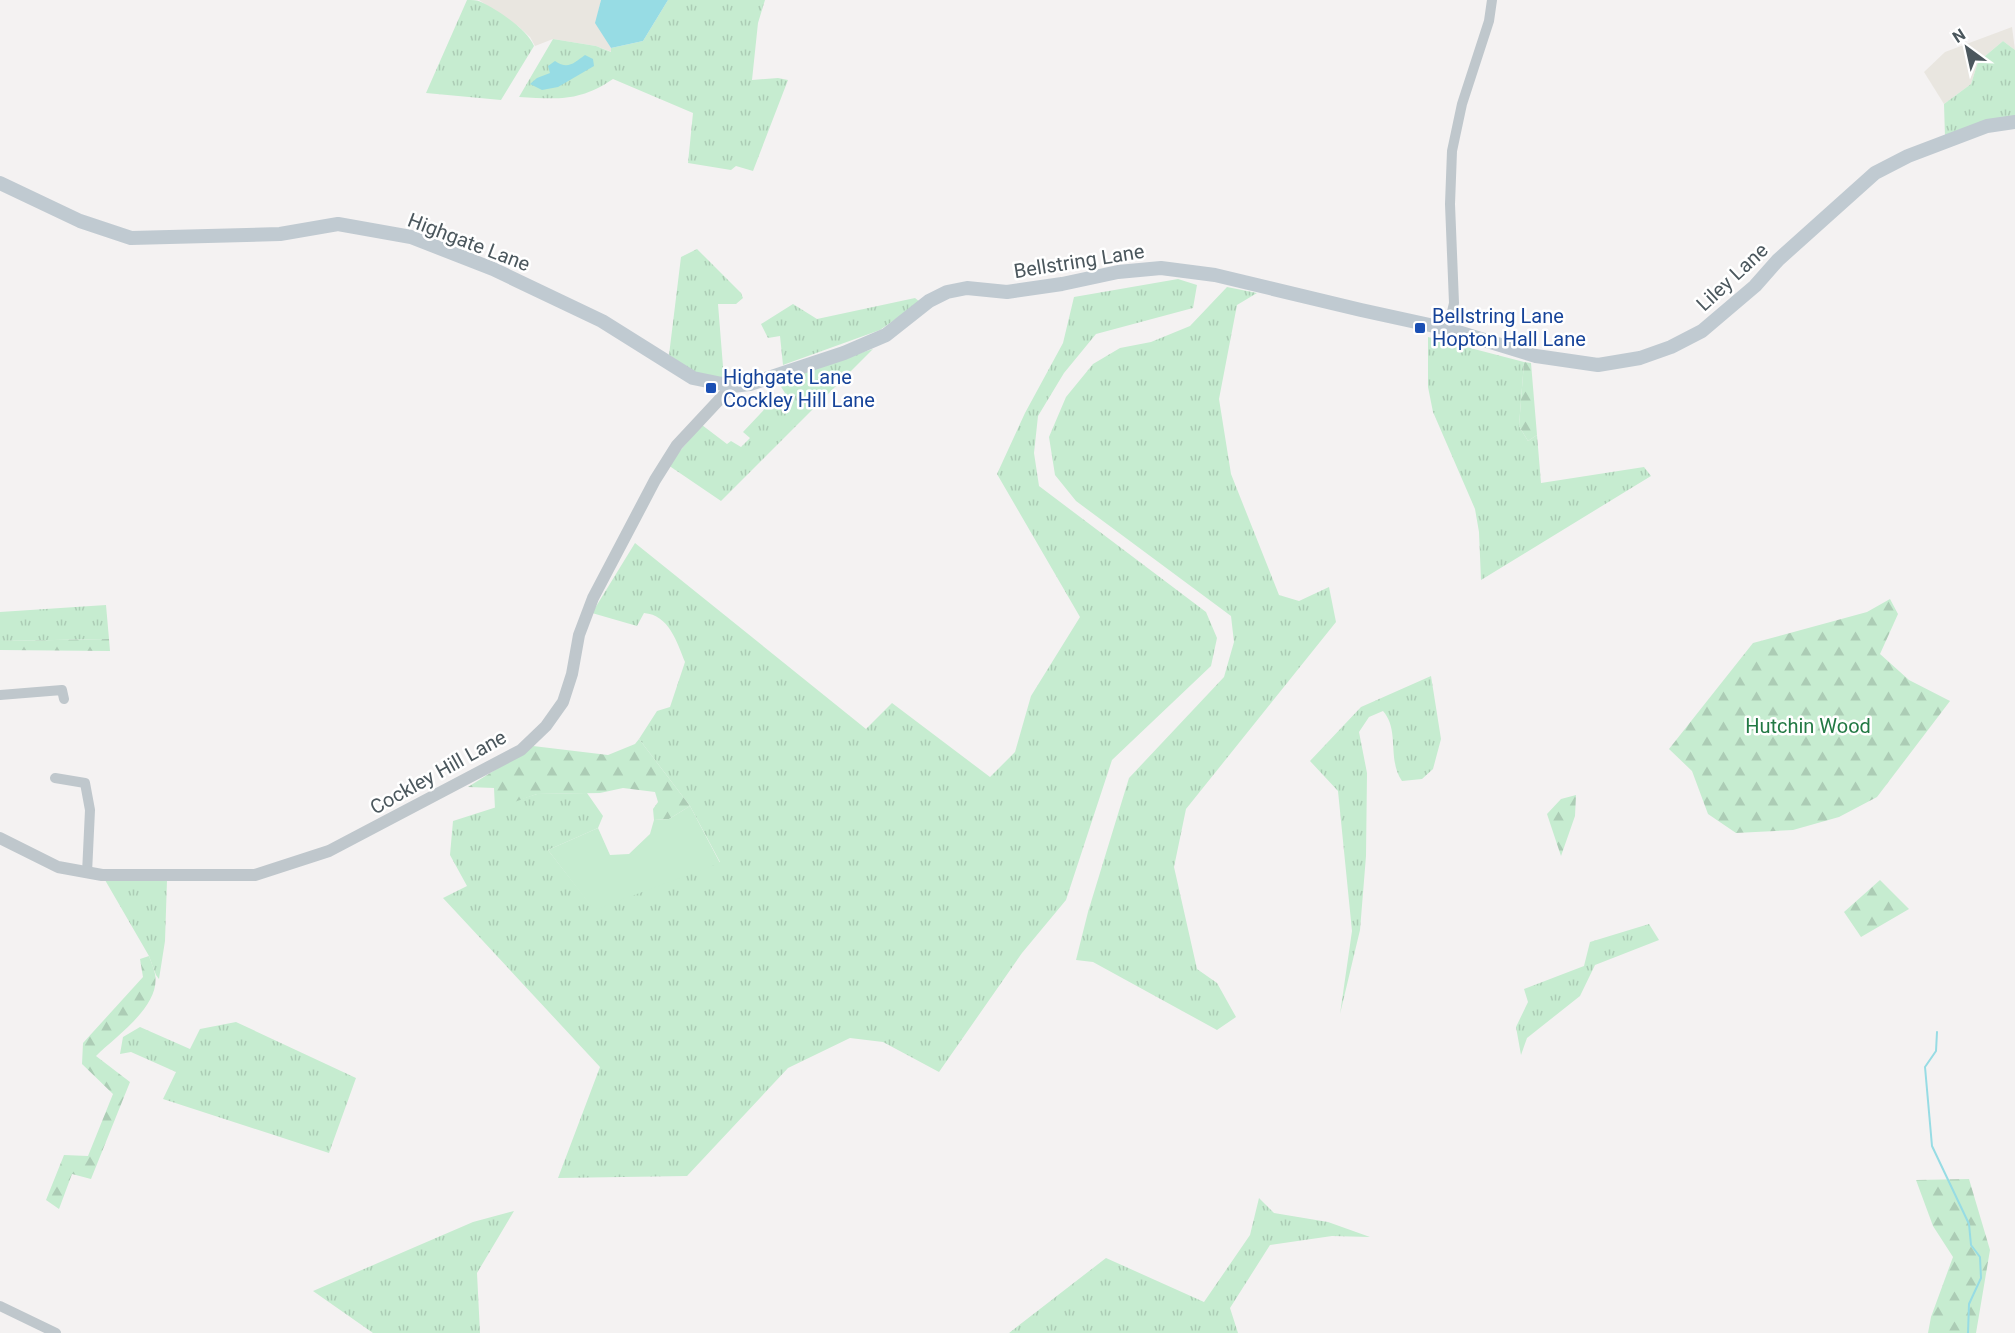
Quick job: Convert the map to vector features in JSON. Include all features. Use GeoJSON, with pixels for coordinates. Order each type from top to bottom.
{"type":"FeatureCollection","features":[{"type":"Feature","properties":{"kind":"main road","name":"Liley Lane"},"geometry":{"type":"LineString","coordinates":[[1448,329],[1536,356],[1598,365],[1640,358],[1671,347],[1702,332],[1755,286],[1778,260],[1875,173],[1908,156],[1987,126],[2015,122]]}},
{"type":"Feature","properties":{"kind":"main road","name":"Highgate Lane"},"geometry":{"type":"LineString","coordinates":[[0,183],[80,221],[130,238],[280,234],[338,224],[411,237],[493,269],[602,321],[693,378],[732,386]]}},
{"type":"Feature","properties":{"kind":"main road","name":"Bellstring Lane"},"geometry":{"type":"LineString","coordinates":[[732,386],[750,384],[844,353],[886,335],[929,301],[947,292],[967,288],[1008,292],[1118,272],[1161,268],[1215,275],[1448,329]]}},
{"type":"Feature","properties":{"kind":"street"},"geometry":{"type":"LineString","coordinates":[[1448,329],[1454,303],[1450,204],[1452,152],[1462,104],[1489,21],[1492,0]]}},
{"type":"Feature","properties":{"kind":"street","name":"Cockley Hill Lane"},"geometry":{"type":"LineString","coordinates":[[0,838],[58,867],[87,873],[102,875],[255,875],[329,851],[521,750],[546,726],[563,702],[572,674],[579,635],[593,598],[655,480],[677,445],[732,386]]}},
{"type":"Feature","properties":{"kind":"street"},"geometry":{"type":"LineString","coordinates":[[0,695],[62,690],[64,699]]}},
{"type":"Feature","properties":{"kind":"street"},"geometry":{"type":"LineString","coordinates":[[55,778],[85,783],[90,810],[87,873]]}},
{"type":"Feature","properties":{"kind":"street"},"geometry":{"type":"LineString","coordinates":[[0,1306],[41,1330],[56,1333]]}},
{"type":"Feature","properties":{"kind":"shaded area"},"geometry":{"type":"Polygon","coordinates":[[[479,0],[601,0],[596,23],[612,52],[596,46],[553,39],[535,46],[530,37],[518,26],[479,0]]]}},
{"type":"Feature","properties":{"kind":"shaded area"},"geometry":{"type":"Polygon","coordinates":[[[2012,27],[2015,50],[2003,41],[1978,62],[1971,84],[1944,104],[1924,72],[1945,52],[2012,27]]]}},
{"type":"Feature","properties":{"kind":"green space"},"geometry":{"type":"Polygon","coordinates":[[[467,0],[479,1],[503,15],[525,33],[534,46],[501,100],[426,93],[467,0]]]}},
{"type":"Feature","properties":{"kind":"green space"},"geometry":{"type":"Polygon","coordinates":[[[668,0],[765,0],[758,23],[752,80],[778,78],[788,80],[753,171],[736,166],[731,170],[688,163],[693,113],[613,79],[579,95],[557,98],[519,97],[553,39],[596,46],[611,52],[611,48],[643,41],[668,0]]]}},
{"type":"Feature","properties":{"kind":"green space"},"geometry":{"type":"Polygon","coordinates":[[[2003,41],[2015,50],[2015,117],[1945,137],[1944,104],[1971,84],[1978,62],[2003,41]]]}},
{"type":"Feature","properties":{"kind":"green space"},"geometry":{"type":"Polygon","coordinates":[[[697,249],[741,293],[743,298],[736,304],[718,304],[724,379],[696,373],[669,355],[681,257],[697,249]]]}},
{"type":"Feature","properties":{"kind":"green space"},"geometry":{"type":"Polygon","coordinates":[[[1178,279],[1197,285],[1193,308],[1096,334],[1064,373],[1038,416],[1034,453],[1039,486],[1206,612],[1217,638],[1211,666],[1112,760],[1066,900],[1022,953],[939,1072],[883,1042],[850,1038],[788,1068],[687,1176],[558,1178],[600,1067],[443,898],[467,886],[450,855],[453,821],[537,794],[587,793],[603,816],[598,828],[548,850],[594,909],[720,862],[690,806],[639,739],[657,711],[670,707],[685,662],[675,638],[666,624],[653,615],[644,613],[637,626],[592,613],[635,543],[866,729],[892,703],[990,777],[1015,752],[1031,696],[1080,617],[997,474],[1025,413],[1063,343],[1074,297],[1178,279]]]}},
{"type":"Feature","properties":{"kind":"green space"},"geometry":{"type":"Polygon","coordinates":[[[1227,287],[1257,293],[1237,305],[1219,399],[1231,474],[1279,595],[1299,601],[1329,587],[1336,622],[1186,809],[1174,867],[1197,969],[1217,983],[1236,1017],[1217,1030],[1093,962],[1076,960],[1088,912],[1129,778],[1224,677],[1234,642],[1231,616],[1076,501],[1055,475],[1049,437],[1066,397],[1093,364],[1120,348],[1151,342],[1190,326],[1227,287]]]}},
{"type":"Feature","properties":{"kind":"green space"},"geometry":{"type":"Polygon","coordinates":[[[915,298],[920,302],[880,330],[783,365],[780,336],[768,338],[761,324],[793,304],[817,319],[915,298]]]}},
{"type":"Feature","properties":{"kind":"green space"},"geometry":{"type":"Polygon","coordinates":[[[1428,337],[1524,362],[1519,426],[1528,441],[1537,435],[1541,483],[1644,467],[1651,476],[1481,580],[1479,532],[1475,509],[1433,412],[1428,387],[1428,337]]]}},
{"type":"Feature","properties":{"kind":"green space"},"geometry":{"type":"Polygon","coordinates":[[[873,349],[721,501],[668,465],[702,425],[727,444],[731,441],[741,447],[750,438],[743,432],[775,398],[785,393],[776,379],[873,349]]]}},
{"type":"Feature","properties":{"kind":"green space"},"geometry":{"type":"Polygon","coordinates":[[[1524,362],[1531,363],[1537,435],[1528,441],[1519,426],[1524,362]]]}},
{"type":"Feature","properties":{"kind":"green space","name":"Hutchin Wood"},"geometry":{"type":"Polygon","coordinates":[[[1890,599],[1898,614],[1880,654],[1909,680],[1950,701],[1877,797],[1839,817],[1793,830],[1736,833],[1708,814],[1692,771],[1669,749],[1753,643],[1867,612],[1890,599]]]}},
{"type":"Feature","properties":{"kind":"green space"},"geometry":{"type":"Polygon","coordinates":[[[106,605],[109,639],[0,641],[0,612],[106,605]]]}},
{"type":"Feature","properties":{"kind":"green space"},"geometry":{"type":"Polygon","coordinates":[[[109,639],[110,651],[0,650],[0,641],[109,639]]]}},
{"type":"Feature","properties":{"kind":"green space"},"geometry":{"type":"Polygon","coordinates":[[[1431,676],[1441,739],[1433,769],[1422,779],[1402,781],[1395,764],[1391,727],[1383,711],[1369,717],[1359,732],[1367,773],[1366,856],[1360,930],[1340,1014],[1352,931],[1338,791],[1310,761],[1361,707],[1431,676]]]}},
{"type":"Feature","properties":{"kind":"green space"},"geometry":{"type":"Polygon","coordinates":[[[639,739],[690,806],[669,819],[654,820],[653,809],[658,802],[655,792],[623,788],[600,793],[537,794],[495,809],[494,788],[468,787],[533,746],[608,755],[635,744],[639,739]]]}},
{"type":"Feature","properties":{"kind":"green space"},"geometry":{"type":"Polygon","coordinates":[[[1576,795],[1575,816],[1561,856],[1547,814],[1561,799],[1576,795]]]}},
{"type":"Feature","properties":{"kind":"green space"},"geometry":{"type":"Polygon","coordinates":[[[690,806],[720,863],[594,910],[548,850],[598,828],[610,855],[629,854],[650,834],[654,820],[669,819],[690,806]]]}},
{"type":"Feature","properties":{"kind":"green space"},"geometry":{"type":"Polygon","coordinates":[[[105,880],[167,880],[165,941],[159,979],[149,956],[105,880]]]}},
{"type":"Feature","properties":{"kind":"green space"},"geometry":{"type":"Polygon","coordinates":[[[1880,880],[1909,909],[1861,937],[1844,912],[1880,880]]]}},
{"type":"Feature","properties":{"kind":"green space"},"geometry":{"type":"Polygon","coordinates":[[[1649,924],[1659,940],[1595,965],[1580,996],[1527,1038],[1521,1055],[1516,1027],[1528,1002],[1524,989],[1584,966],[1590,942],[1649,924]]]}},
{"type":"Feature","properties":{"kind":"green space"},"geometry":{"type":"Polygon","coordinates":[[[149,956],[155,974],[155,986],[151,998],[135,1020],[96,1056],[130,1082],[91,1179],[72,1174],[59,1209],[46,1200],[64,1155],[88,1156],[113,1094],[82,1064],[83,1043],[143,977],[140,959],[149,956]]]}},
{"type":"Feature","properties":{"kind":"green space"},"geometry":{"type":"Polygon","coordinates":[[[236,1022],[356,1078],[329,1153],[163,1099],[176,1072],[131,1052],[120,1054],[123,1037],[140,1027],[190,1049],[200,1029],[236,1022]]]}},
{"type":"Feature","properties":{"kind":"green space"},"geometry":{"type":"Polygon","coordinates":[[[1969,1179],[1990,1250],[1976,1333],[1928,1333],[1931,1317],[1953,1257],[1933,1226],[1916,1180],[1969,1179]]]}},
{"type":"Feature","properties":{"kind":"green space"},"geometry":{"type":"Polygon","coordinates":[[[1259,1198],[1274,1213],[1328,1222],[1370,1237],[1332,1236],[1270,1245],[1230,1308],[1238,1333],[1009,1333],[1106,1258],[1204,1302],[1250,1235],[1259,1198]]]}},
{"type":"Feature","properties":{"kind":"green space"},"geometry":{"type":"Polygon","coordinates":[[[514,1211],[477,1273],[480,1333],[373,1333],[313,1291],[473,1222],[514,1211]]]}},
{"type":"Feature","properties":{"kind":"water"},"geometry":{"type":"Polygon","coordinates":[[[601,0],[668,0],[643,41],[611,48],[595,23],[601,0]]]}},
{"type":"Feature","properties":{"kind":"water"},"geometry":{"type":"Polygon","coordinates":[[[585,55],[593,59],[594,66],[558,87],[542,90],[530,84],[537,78],[550,73],[548,66],[555,61],[567,65],[585,55]]]}},
{"type":"Feature","properties":{"kind":"waterway"},"geometry":{"type":"LineString","coordinates":[[1937,1032],[1936,1051],[1925,1067],[1932,1146],[1969,1224],[1971,1245],[1980,1257],[1981,1278],[1969,1304],[1968,1333]]}},
{"type":"Feature","properties":{"kind":"place","name":"Bellstring Lane Hopton Hall Lane"},"geometry":{"type":"Point","coordinates":[1420,328]}},
{"type":"Feature","properties":{"kind":"place","name":"Highgate Lane Cockley Hill Lane"},"geometry":{"type":"Point","coordinates":[711,388]}}]}
